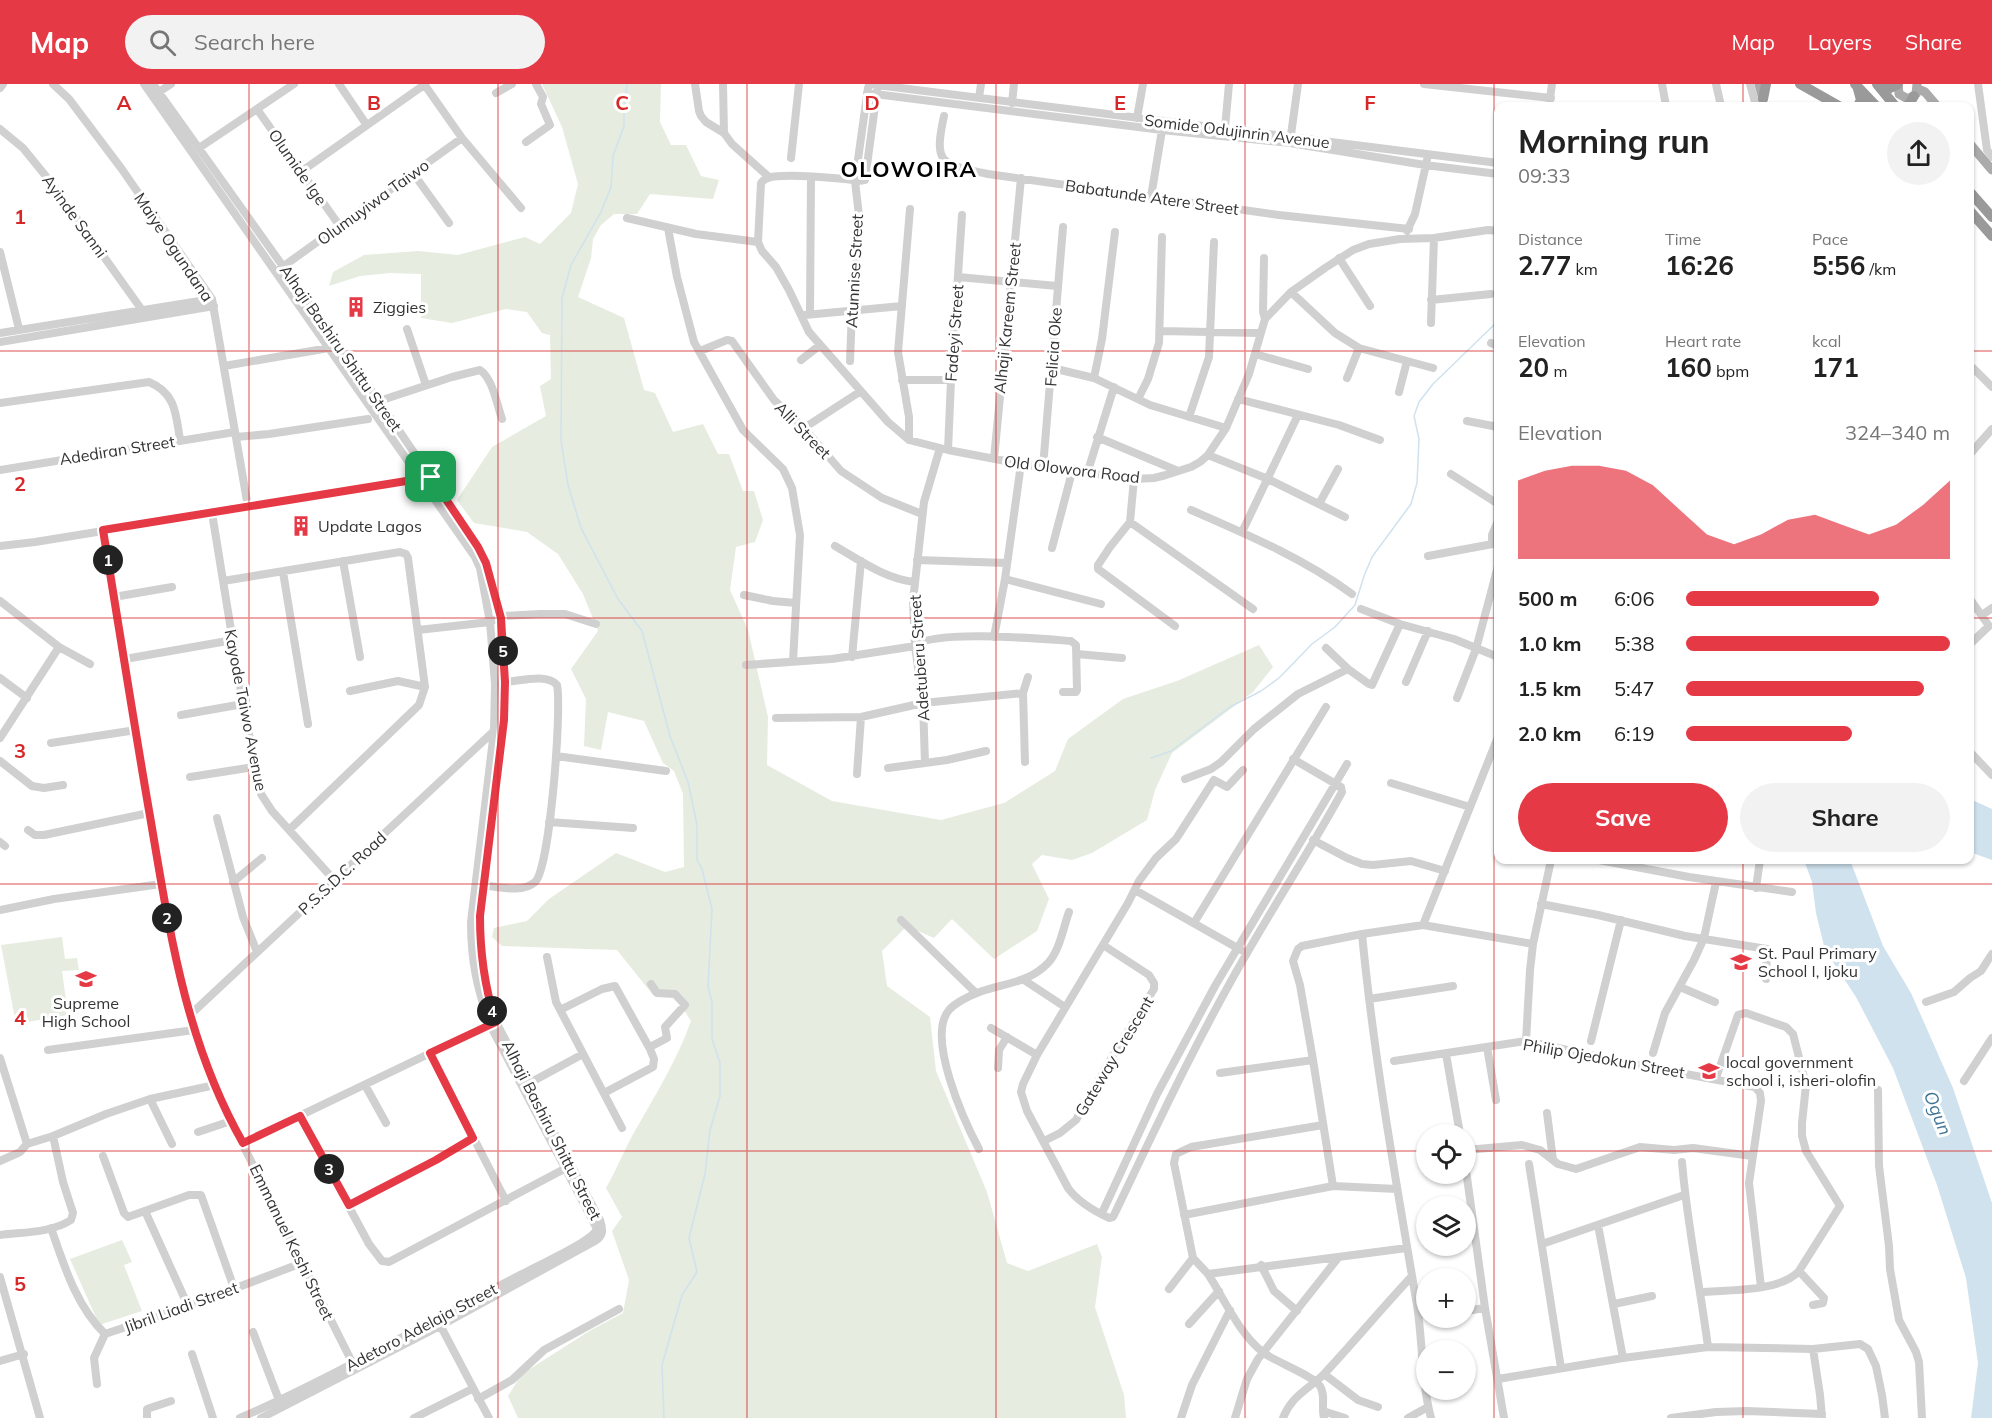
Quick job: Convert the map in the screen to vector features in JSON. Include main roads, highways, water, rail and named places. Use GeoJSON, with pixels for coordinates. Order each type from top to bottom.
{"type":"FeatureCollection","features":[{"type":"Feature","properties":{"kind":"highway"},"geometry":{"type":"LineString","coordinates":[[1762,102],[1766,84]]}},
{"type":"Feature","properties":{"kind":"highway"},"geometry":{"type":"LineString","coordinates":[[1788,84],[1820,102]]}},
{"type":"Feature","properties":{"kind":"highway"},"geometry":{"type":"LineString","coordinates":[[1800,84],[1832,102]]}},
{"type":"Feature","properties":{"kind":"highway"},"geometry":{"type":"LineString","coordinates":[[1855,84],[1861,95],[1861,102]]}},
{"type":"Feature","properties":{"kind":"highway"},"geometry":{"type":"LineString","coordinates":[[1855,84],[1872,102]]}},
{"type":"Feature","properties":{"kind":"highway"},"geometry":{"type":"LineString","coordinates":[[1877,84],[1890,88],[1898,84]]}},
{"type":"Feature","properties":{"kind":"highway"},"geometry":{"type":"LineString","coordinates":[[1877,84],[1892,102]]}},
{"type":"Feature","properties":{"kind":"highway"},"geometry":{"type":"LineString","coordinates":[[1974,197],[1992,217]]}},
{"type":"Feature","properties":{"kind":"highway"},"geometry":{"type":"LineString","coordinates":[[1974,216],[1992,236]]}},
{"type":"Feature","properties":{"kind":"main road"},"geometry":{"type":"LineString","coordinates":[[1759,84],[1761,102]]}},
{"type":"Feature","properties":{"kind":"main road"},"geometry":{"type":"LineString","coordinates":[[1898,84],[1897,91],[1901,97],[1908,99],[1917,90],[1925,92],[1934,102]]}},
{"type":"Feature","properties":{"kind":"main road"},"geometry":{"type":"LineString","coordinates":[[1974,149],[1992,170]]}},
{"type":"Feature","properties":{"kind":"water"},"geometry":{"type":"Polygon","coordinates":[[[1974,801],[1992,809],[1992,860],[1974,853],[1974,801]]]}},
{"type":"Feature","properties":{"kind":"water","name":"Ogun"},"geometry":{"type":"Polygon","coordinates":[[[1805,864],[1852,864],[1883,946],[1911,993],[1953,1088],[1992,1203],[1992,1418],[1971,1418],[1978,1363],[1966,1278],[1937,1185],[1893,1068],[1856,997],[1825,950],[1816,913],[1812,882],[1805,864]]]}},
{"type":"Feature","properties":{"kind":"waterway"},"geometry":{"type":"LineString","coordinates":[[627,84],[624,126],[613,156],[611,187],[601,212],[571,265],[562,298],[561,440],[568,485],[581,528],[618,599],[642,631],[670,736],[688,782],[697,825],[697,860],[702,869],[712,909],[708,987],[712,1002],[712,1039],[720,1063],[720,1096],[710,1130],[705,1174],[689,1238],[697,1272],[682,1295],[662,1365],[664,1418]]}},
{"type":"Feature","properties":{"kind":"waterway"},"geometry":{"type":"LineString","coordinates":[[1151,758],[1171,751],[1230,707],[1261,691],[1279,678],[1312,644],[1335,627],[1355,605],[1372,557],[1411,504],[1417,483],[1419,439],[1414,416],[1419,402],[1433,384],[1494,325]]}},
{"type":"Feature","properties":{"kind":"place","name":"Ziggies"},"geometry":{"type":"Point","coordinates":[356,307]}},
{"type":"Feature","properties":{"kind":"place","name":"Update Lagos"},"geometry":{"type":"Point","coordinates":[301,526]}},
{"type":"Feature","properties":{"kind":"place","name":"St. Paul Primary School I, Ijoku"},"geometry":{"type":"Point","coordinates":[1741,962]}},
{"type":"Feature","properties":{"kind":"place","name":"Supreme High School"},"geometry":{"type":"Point","coordinates":[86,979]}},
{"type":"Feature","properties":{"kind":"place","name":"local government school i, isheri-olofin"},"geometry":{"type":"Point","coordinates":[1709,1071]}},
{"type":"Feature","properties":{"kind":"district","name":"OLOWOIRA"},"geometry":{"type":"Point","coordinates":[909,169]}}]}
